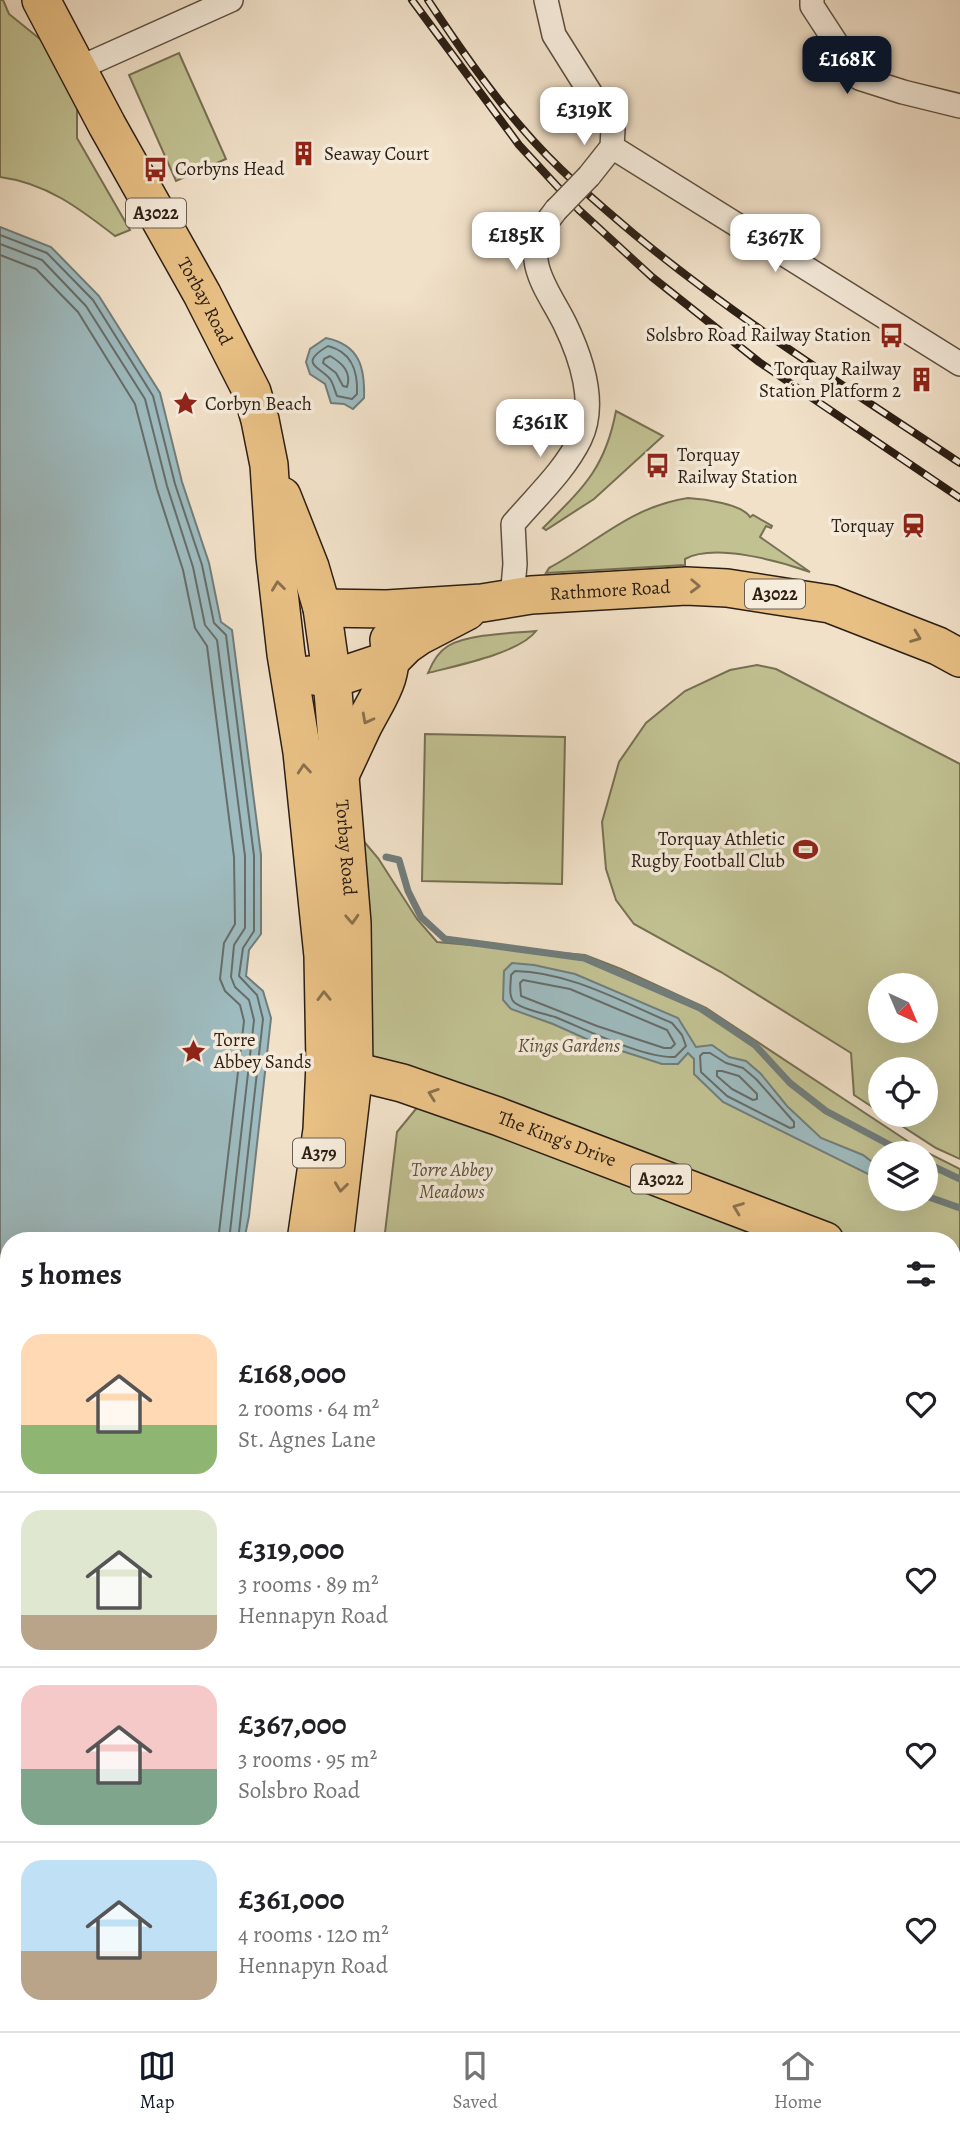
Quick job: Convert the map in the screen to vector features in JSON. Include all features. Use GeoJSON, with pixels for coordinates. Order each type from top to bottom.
{"type":"FeatureCollection","features":[{"type":"Feature","properties":{"kind":"main road","name":"Torbay Road"},"geometry":{"type":"LineString","coordinates":[[41,0],[239,367],[254,401],[269,465],[310,567],[322,608],[332,679],[352,923],[339,1067],[334,1232]]}},
{"type":"Feature","properties":{"kind":"main road","name":"Torbay Road"},"geometry":{"type":"LineString","coordinates":[[269,465],[275,557],[302,752],[323,956],[339,1067],[322,1130],[307,1232]]}},
{"type":"Feature","properties":{"kind":"main road","name":"Rathmore Road"},"geometry":{"type":"LineString","coordinates":[[322,608],[387,609],[685,586],[762,592],[830,604],[939,646],[960,657]]}},
{"type":"Feature","properties":{"kind":"main road","name":"A3022"},"geometry":{"type":"LineString","coordinates":[[290,671],[332,679],[392,659],[419,636],[508,599]]}},
{"type":"Feature","properties":{"kind":"main road"},"geometry":{"type":"LineString","coordinates":[[290,671],[311,646],[322,608]]}},
{"type":"Feature","properties":{"kind":"main road","name":"A3022"},"geometry":{"type":"LineString","coordinates":[[339,778],[386,685],[392,659],[387,609]]}},
{"type":"Feature","properties":{"kind":"main road","name":"The King's Drive"},"geometry":{"type":"LineString","coordinates":[[339,1067],[402,1083],[498,1116],[801,1232]]}},
{"type":"Feature","properties":{"kind":"street"},"geometry":{"type":"LineString","coordinates":[[77,69],[232,0]]}},
{"type":"Feature","properties":{"kind":"street"},"geometry":{"type":"LineString","coordinates":[[508,599],[515,564],[513,524],[557,473],[580,438],[588,410],[572,338],[548,295],[537,267],[534,239],[612,147],[613,129],[554,35],[546,0]]}},
{"type":"Feature","properties":{"kind":"street"},"geometry":{"type":"LineString","coordinates":[[812,0],[812,6],[859,78],[960,106]]}},
{"type":"Feature","properties":{"kind":"street"},"geometry":{"type":"LineString","coordinates":[[612,147],[960,364]]}},
{"type":"Feature","properties":{"kind":"green space"},"geometry":{"type":"Polygon","coordinates":[[[0,0],[3,0],[9,14],[77,69],[77,138],[130,230],[115,236],[61,198],[32,185],[0,177],[0,0]]]}},
{"type":"Feature","properties":{"kind":"green space"},"geometry":{"type":"Polygon","coordinates":[[[179,53],[226,159],[176,181],[129,75],[179,53]]]}},
{"type":"Feature","properties":{"kind":"green space"},"geometry":{"type":"Polygon","coordinates":[[[616,411],[663,436],[594,499],[546,530],[543,528],[581,489],[599,463],[616,411]]]}},
{"type":"Feature","properties":{"kind":"green space"},"geometry":{"type":"Polygon","coordinates":[[[688,498],[731,506],[772,526],[766,526],[760,537],[810,572],[747,555],[713,553],[685,559],[685,565],[546,573],[549,568],[632,517],[667,502],[688,498]]]}},
{"type":"Feature","properties":{"kind":"green space"},"geometry":{"type":"Polygon","coordinates":[[[536,631],[528,639],[502,652],[428,673],[441,651],[457,642],[490,635],[536,631]]]}},
{"type":"Feature","properties":{"kind":"green space","name":"Torquay Athletic Rugby Football Club"},"geometry":{"type":"Polygon","coordinates":[[[757,665],[776,669],[960,764],[960,1159],[938,1149],[938,1141],[925,1141],[904,1127],[938,1127],[938,1057],[868,1057],[868,1104],[854,1095],[851,1053],[721,972],[634,924],[616,900],[606,869],[602,822],[619,762],[646,723],[685,691],[730,670],[757,665]]]}},
{"type":"Feature","properties":{"kind":"green space"},"geometry":{"type":"Polygon","coordinates":[[[425,734],[565,737],[562,884],[422,881],[425,734]]]}},
{"type":"Feature","properties":{"kind":"green space","name":"Kings Gardens"},"geometry":{"type":"Polygon","coordinates":[[[344,818],[378,858],[417,919],[437,942],[585,955],[621,969],[706,1008],[868,1115],[868,1127],[886,1127],[907,1141],[868,1141],[868,1211],[938,1211],[938,1158],[960,1169],[960,1232],[800,1232],[354,1071],[344,818]]]}},
{"type":"Feature","properties":{"kind":"green space","name":"Torre Abbey Meadows"},"geometry":{"type":"Polygon","coordinates":[[[420,1104],[754,1232],[385,1232],[397,1132],[420,1104]]]}},
{"type":"Feature","properties":{"kind":"water"},"geometry":{"type":"Polygon","coordinates":[[[0,227],[51,247],[99,296],[160,393],[182,482],[209,563],[221,622],[232,630],[261,855],[261,934],[249,950],[246,976],[263,991],[271,1018],[246,1232],[0,1232],[0,227]]]}},
{"type":"Feature","properties":{"kind":"water"},"geometry":{"type":"Polygon","coordinates":[[[326,338],[346,346],[358,359],[363,377],[364,398],[353,409],[344,404],[331,403],[325,384],[310,374],[306,362],[310,349],[326,338]]]}},
{"type":"Feature","properties":{"kind":"water"},"geometry":{"type":"Polygon","coordinates":[[[512,963],[575,974],[678,1018],[696,1047],[712,1045],[729,1057],[746,1061],[821,1138],[868,1159],[868,1174],[723,1102],[694,1074],[694,1059],[688,1053],[678,1064],[662,1064],[591,1041],[511,1009],[503,1000],[504,971],[512,963]]]}},
{"type":"Feature","properties":{"kind":"waterway"},"geometry":{"type":"LineString","coordinates":[[386,857],[399,860],[408,891],[421,917],[445,939],[584,958],[700,1008],[755,1045],[790,1083],[826,1111],[882,1141]]}},
{"type":"Feature","properties":{"kind":"waterway"},"geometry":{"type":"LineString","coordinates":[[938,1169],[960,1179]]}},
{"type":"Feature","properties":{"kind":"waterway"},"geometry":{"type":"LineString","coordinates":[[938,1200],[960,1208]]}},
{"type":"Feature","properties":{"kind":"railway"},"geometry":{"type":"LineString","coordinates":[[412,0],[519,145],[579,210],[652,277],[759,362],[960,498]]}},
{"type":"Feature","properties":{"kind":"railway"},"geometry":{"type":"LineString","coordinates":[[428,0],[509,113],[548,156],[605,209],[673,265],[753,324],[960,463]]}},
{"type":"Feature","properties":{"kind":"place","name":"Seaway Court"},"geometry":{"type":"Point","coordinates":[304,154]}},
{"type":"Feature","properties":{"kind":"place","name":"Corbyns Head"},"geometry":{"type":"Point","coordinates":[155,169]}},
{"type":"Feature","properties":{"kind":"place","name":"Solsbro Road Railway Station"},"geometry":{"type":"Point","coordinates":[891,335]}},
{"type":"Feature","properties":{"kind":"place","name":"Torquay Railway Station Platform 2"},"geometry":{"type":"Point","coordinates":[921,380]}},
{"type":"Feature","properties":{"kind":"place","name":"Corbyn Beach"},"geometry":{"type":"Point","coordinates":[185,404]}},
{"type":"Feature","properties":{"kind":"place","name":"Torquay Railway Station"},"geometry":{"type":"Point","coordinates":[657,466]}},
{"type":"Feature","properties":{"kind":"place","name":"Torquay"},"geometry":{"type":"Point","coordinates":[914,526]}},
{"type":"Feature","properties":{"kind":"place","name":"Torquay Athletic Rugby Football Club"},"geometry":{"type":"Point","coordinates":[805,850]}},
{"type":"Feature","properties":{"kind":"place","name":"Torre Abbey Sands"},"geometry":{"type":"Point","coordinates":[194,1051]}}]}
